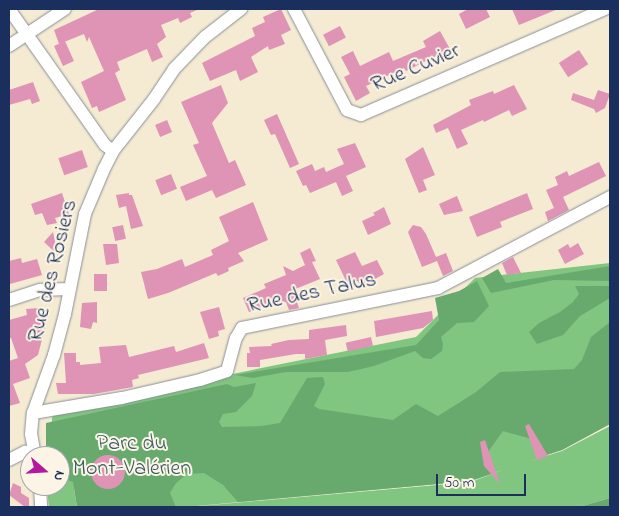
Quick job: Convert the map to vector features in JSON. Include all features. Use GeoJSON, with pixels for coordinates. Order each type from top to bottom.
{"type":"FeatureCollection","features":[{"type":"Feature","properties":{"kind":"street"},"geometry":{"type":"LineString","coordinates":[[9,9],[105,145],[112,151]]}},
{"type":"Feature","properties":{"kind":"street"},"geometry":{"type":"LineString","coordinates":[[9,46],[65,9]]}},
{"type":"Feature","properties":{"kind":"street","name":"Rue des Rosiers"},"geometry":{"type":"LineString","coordinates":[[34,446],[31,434],[33,413],[54,355],[85,214],[112,151],[154,99],[174,69],[205,37],[241,9]]}},
{"type":"Feature","properties":{"kind":"street","name":"Rue Cuvier"},"geometry":{"type":"LineString","coordinates":[[294,9],[347,110],[361,115],[606,9]]}},
{"type":"Feature","properties":{"kind":"street","name":"Rue des Talus"},"geometry":{"type":"LineString","coordinates":[[33,413],[122,398],[200,380],[226,371],[236,338],[242,328],[438,288],[610,197]]}},
{"type":"Feature","properties":{"kind":"street"},"geometry":{"type":"LineString","coordinates":[[9,300],[40,290],[69,289]]}},
{"type":"Feature","properties":{"kind":"green space"},"geometry":{"type":"Polygon","coordinates":[[[610,263],[610,424],[562,450],[530,461],[562,451],[610,426],[610,498],[579,507],[189,507],[471,482],[505,469],[471,481],[186,507],[125,507],[74,489],[77,507],[49,507],[48,496],[70,496],[70,446],[49,446],[53,410],[416,337],[475,278],[610,263]]]}},
{"type":"Feature","properties":{"kind":"green space"},"geometry":{"type":"Polygon","coordinates":[[[610,266],[610,281],[554,280],[491,293],[482,278],[498,269],[506,283],[610,266]]]}},
{"type":"Feature","properties":{"kind":"green space"},"geometry":{"type":"Polygon","coordinates":[[[477,281],[489,306],[474,322],[457,323],[441,337],[442,351],[431,359],[423,358],[415,351],[374,366],[348,372],[286,372],[253,378],[235,375],[416,345],[439,320],[435,298],[459,291],[477,281]]]}},
{"type":"Feature","properties":{"kind":"green space"},"geometry":{"type":"Polygon","coordinates":[[[575,286],[610,286],[610,298],[580,316],[563,335],[537,344],[529,332],[539,323],[560,312],[573,302],[579,294],[575,286]]]}},
{"type":"Feature","properties":{"kind":"green space","name":"Parc du Mont-Valérien"},"geometry":{"type":"Polygon","coordinates":[[[610,322],[610,424],[562,450],[539,457],[542,446],[539,441],[503,431],[483,459],[494,473],[471,481],[238,502],[223,485],[204,473],[187,474],[176,483],[170,493],[176,507],[77,507],[73,482],[70,481],[70,446],[46,446],[46,423],[227,384],[234,387],[256,383],[252,396],[236,412],[223,414],[219,422],[222,427],[261,426],[280,423],[307,378],[323,377],[325,384],[314,406],[319,409],[393,420],[416,404],[438,416],[476,392],[500,372],[574,369],[582,360],[591,337],[610,322]]]}},
{"type":"Feature","properties":{"kind":"green space"},"geometry":{"type":"Polygon","coordinates":[[[610,498],[610,507],[579,507],[610,498]]]}},
{"type":"Feature","properties":{"kind":"building"},"geometry":{"type":"Polygon","coordinates":[[[99,9],[199,9],[190,13],[192,17],[180,23],[178,18],[161,25],[166,37],[157,44],[163,57],[152,62],[147,49],[117,62],[120,70],[115,73],[126,100],[99,112],[97,106],[92,108],[81,82],[104,71],[89,37],[87,42],[84,34],[59,44],[54,30],[99,9]]]}},
{"type":"Feature","properties":{"kind":"building"},"geometry":{"type":"Polygon","coordinates":[[[281,9],[291,30],[281,35],[285,44],[269,50],[268,46],[251,57],[258,72],[240,81],[236,70],[210,81],[202,63],[255,36],[252,28],[265,22],[263,17],[281,9]]]}},
{"type":"Feature","properties":{"kind":"building"},"geometry":{"type":"Polygon","coordinates":[[[468,9],[486,9],[490,17],[466,29],[459,14],[468,9]]]}},
{"type":"Feature","properties":{"kind":"building"},"geometry":{"type":"Polygon","coordinates":[[[512,9],[558,9],[519,25],[512,9]]]}},
{"type":"Feature","properties":{"kind":"building"},"geometry":{"type":"Polygon","coordinates":[[[340,26],[346,38],[329,46],[323,35],[340,26]]]}},
{"type":"Feature","properties":{"kind":"building"},"geometry":{"type":"Polygon","coordinates":[[[440,31],[450,49],[406,71],[404,68],[366,86],[370,93],[356,101],[344,77],[350,74],[341,57],[353,51],[360,66],[389,52],[393,61],[426,47],[423,41],[440,31]]]}},
{"type":"Feature","properties":{"kind":"building"},"geometry":{"type":"Polygon","coordinates":[[[65,41],[74,61],[63,66],[54,46],[65,41]]]}},
{"type":"Feature","properties":{"kind":"building"},"geometry":{"type":"Polygon","coordinates":[[[579,50],[588,64],[568,77],[559,63],[579,50]]]}},
{"type":"Feature","properties":{"kind":"building"},"geometry":{"type":"Polygon","coordinates":[[[33,82],[40,101],[32,104],[30,99],[9,105],[9,90],[33,82]]]}},
{"type":"Feature","properties":{"kind":"building"},"geometry":{"type":"Polygon","coordinates":[[[221,85],[228,103],[212,123],[229,163],[235,160],[246,185],[216,198],[212,190],[186,201],[180,187],[207,176],[193,145],[199,143],[181,102],[221,85]]]}},
{"type":"Feature","properties":{"kind":"building"},"geometry":{"type":"Polygon","coordinates":[[[514,85],[527,109],[512,116],[509,110],[461,130],[468,144],[457,149],[448,128],[436,133],[433,125],[471,105],[469,100],[493,91],[494,94],[514,85]]]}},
{"type":"Feature","properties":{"kind":"building"},"geometry":{"type":"Polygon","coordinates":[[[598,90],[610,94],[605,108],[596,113],[594,109],[571,100],[573,93],[594,100],[598,90]]]}},
{"type":"Feature","properties":{"kind":"building"},"geometry":{"type":"Polygon","coordinates":[[[277,114],[299,164],[290,168],[275,134],[271,135],[264,120],[277,114]]]}},
{"type":"Feature","properties":{"kind":"building"},"geometry":{"type":"Polygon","coordinates":[[[167,120],[172,132],[160,137],[155,125],[167,120]]]}},
{"type":"Feature","properties":{"kind":"building"},"geometry":{"type":"Polygon","coordinates":[[[355,143],[366,167],[346,176],[353,191],[342,196],[336,182],[310,193],[306,185],[303,186],[296,171],[312,164],[315,171],[324,167],[326,172],[344,164],[337,149],[355,143]]]}},
{"type":"Feature","properties":{"kind":"building"},"geometry":{"type":"Polygon","coordinates":[[[423,147],[435,175],[423,180],[427,190],[419,193],[405,159],[423,147]]]}},
{"type":"Feature","properties":{"kind":"building"},"geometry":{"type":"Polygon","coordinates":[[[82,150],[88,167],[64,175],[58,158],[82,150]]]}},
{"type":"Feature","properties":{"kind":"building"},"geometry":{"type":"Polygon","coordinates":[[[599,162],[606,176],[563,197],[569,210],[548,221],[545,212],[554,208],[546,190],[558,185],[555,177],[567,171],[569,176],[599,162]]]}},
{"type":"Feature","properties":{"kind":"building"},"geometry":{"type":"Polygon","coordinates":[[[171,174],[177,189],[161,195],[155,180],[171,174]]]}},
{"type":"Feature","properties":{"kind":"building"},"geometry":{"type":"Polygon","coordinates":[[[62,193],[69,214],[55,218],[57,223],[47,225],[42,213],[35,215],[31,204],[62,193]]]}},
{"type":"Feature","properties":{"kind":"building"},"geometry":{"type":"Polygon","coordinates":[[[129,193],[129,195],[132,195],[143,226],[131,229],[126,206],[119,208],[116,195],[129,193]]]}},
{"type":"Feature","properties":{"kind":"building"},"geometry":{"type":"Polygon","coordinates":[[[527,193],[533,209],[500,222],[502,227],[477,237],[469,217],[527,193]]]}},
{"type":"Feature","properties":{"kind":"building"},"geometry":{"type":"Polygon","coordinates":[[[457,196],[463,211],[444,215],[439,204],[457,196]]]}},
{"type":"Feature","properties":{"kind":"building"},"geometry":{"type":"Polygon","coordinates":[[[253,202],[268,240],[238,253],[244,261],[228,268],[229,271],[218,276],[216,273],[168,293],[148,299],[141,272],[157,269],[182,259],[185,267],[213,255],[211,250],[229,241],[219,217],[253,202]]]}},
{"type":"Feature","properties":{"kind":"building"},"geometry":{"type":"Polygon","coordinates":[[[384,207],[391,224],[368,235],[362,221],[375,215],[373,213],[384,207]]]}},
{"type":"Feature","properties":{"kind":"building"},"geometry":{"type":"Polygon","coordinates":[[[123,225],[126,239],[115,241],[112,227],[123,225]]]}},
{"type":"Feature","properties":{"kind":"building"},"geometry":{"type":"Polygon","coordinates":[[[413,225],[421,227],[436,257],[446,253],[453,271],[443,276],[437,261],[422,267],[408,232],[413,225]]]}},
{"type":"Feature","properties":{"kind":"building"},"geometry":{"type":"Polygon","coordinates":[[[53,232],[58,255],[44,242],[53,232]]]}},
{"type":"Feature","properties":{"kind":"building"},"geometry":{"type":"Polygon","coordinates":[[[578,243],[584,254],[565,264],[558,250],[568,244],[570,248],[578,243]]]}},
{"type":"Feature","properties":{"kind":"building"},"geometry":{"type":"Polygon","coordinates":[[[103,244],[117,244],[119,263],[106,265],[103,244]]]}},
{"type":"Feature","properties":{"kind":"building"},"geometry":{"type":"Polygon","coordinates":[[[310,248],[316,261],[312,262],[320,279],[293,290],[299,308],[289,310],[286,302],[249,312],[243,298],[266,288],[264,284],[286,275],[283,266],[293,271],[305,265],[300,253],[310,248]]]}},
{"type":"Feature","properties":{"kind":"building"},"geometry":{"type":"Polygon","coordinates":[[[355,252],[362,266],[377,260],[384,274],[375,279],[376,282],[361,288],[358,281],[348,285],[336,260],[355,252]]]}},
{"type":"Feature","properties":{"kind":"building"},"geometry":{"type":"Polygon","coordinates":[[[513,257],[521,273],[507,275],[502,263],[513,257]]]}},
{"type":"Feature","properties":{"kind":"building"},"geometry":{"type":"Polygon","coordinates":[[[21,258],[22,263],[37,259],[42,275],[10,284],[9,261],[21,258]]]}},
{"type":"Feature","properties":{"kind":"building"},"geometry":{"type":"Polygon","coordinates":[[[94,274],[107,274],[107,291],[94,291],[94,274]]]}},
{"type":"Feature","properties":{"kind":"building"},"geometry":{"type":"Polygon","coordinates":[[[97,302],[97,323],[93,322],[91,329],[80,327],[82,303],[97,302]]]}},
{"type":"Feature","properties":{"kind":"building"},"geometry":{"type":"Polygon","coordinates":[[[219,307],[225,329],[218,331],[219,336],[209,339],[200,312],[219,307]]]}},
{"type":"Feature","properties":{"kind":"building"},"geometry":{"type":"Polygon","coordinates":[[[39,308],[40,317],[44,316],[46,324],[38,355],[25,364],[30,378],[13,384],[20,403],[9,406],[9,361],[18,358],[11,338],[9,338],[9,320],[27,315],[26,309],[39,308]]]}},
{"type":"Feature","properties":{"kind":"building"},"geometry":{"type":"Polygon","coordinates":[[[432,311],[433,320],[423,328],[376,337],[374,321],[432,311]]]}},
{"type":"Feature","properties":{"kind":"building"},"geometry":{"type":"Polygon","coordinates":[[[346,325],[347,336],[325,340],[327,355],[305,359],[305,354],[296,354],[260,360],[260,367],[247,367],[247,353],[250,353],[249,347],[272,346],[271,344],[289,340],[309,339],[309,330],[346,325]]]}},
{"type":"Feature","properties":{"kind":"building"},"geometry":{"type":"Polygon","coordinates":[[[371,337],[373,346],[348,352],[346,343],[371,337]]]}},
{"type":"Feature","properties":{"kind":"building"},"geometry":{"type":"Polygon","coordinates":[[[204,343],[209,358],[138,375],[139,378],[132,380],[133,387],[94,394],[58,394],[56,383],[66,383],[64,353],[76,353],[76,362],[80,362],[80,365],[101,363],[99,347],[126,345],[129,357],[174,346],[176,352],[204,343]]]}},
{"type":"Feature","properties":{"kind":"building"},"geometry":{"type":"Polygon","coordinates":[[[529,424],[548,456],[537,460],[525,426],[529,424]]]}},
{"type":"Feature","properties":{"kind":"building"},"geometry":{"type":"Polygon","coordinates":[[[485,440],[500,484],[484,466],[480,442],[485,440]]]}},
{"type":"Feature","properties":{"kind":"building"},"geometry":{"type":"Polygon","coordinates":[[[108,455],[115,456],[120,460],[124,465],[124,479],[120,484],[115,488],[108,489],[101,488],[96,484],[92,479],[91,472],[92,465],[96,460],[101,456],[108,455]]]}},
{"type":"Feature","properties":{"kind":"building"},"geometry":{"type":"Polygon","coordinates":[[[13,483],[20,486],[20,496],[29,498],[29,507],[25,507],[9,495],[13,483]]]}}]}
